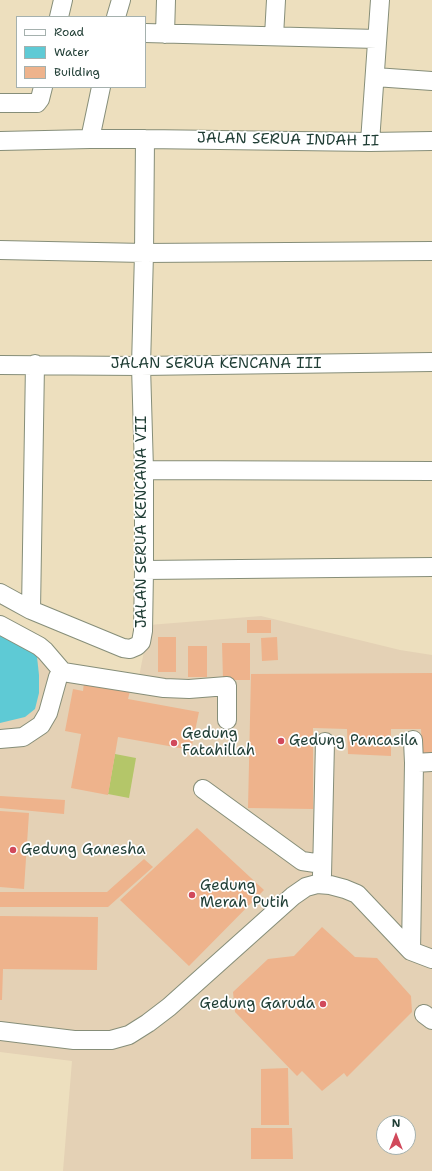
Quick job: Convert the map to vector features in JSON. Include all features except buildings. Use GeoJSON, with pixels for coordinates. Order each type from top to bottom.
{"type":"FeatureCollection","features":[{"type":"Feature","properties":{"kind":"street"},"geometry":{"type":"LineString","coordinates":[[60,16],[63,0]]}},
{"type":"Feature","properties":{"kind":"street"},"geometry":{"type":"LineString","coordinates":[[116,16],[121,0]]}},
{"type":"Feature","properties":{"kind":"street"},"geometry":{"type":"LineString","coordinates":[[165,34],[166,0]]}},
{"type":"Feature","properties":{"kind":"street"},"geometry":{"type":"LineString","coordinates":[[274,36],[276,0]]}},
{"type":"Feature","properties":{"kind":"street"},"geometry":{"type":"LineString","coordinates":[[370,142],[380,0]]}},
{"type":"Feature","properties":{"kind":"street"},"geometry":{"type":"LineString","coordinates":[[146,33],[377,39]]}},
{"type":"Feature","properties":{"kind":"street"},"geometry":{"type":"LineString","coordinates":[[375,77],[432,81]]}},
{"type":"Feature","properties":{"kind":"street"},"geometry":{"type":"LineString","coordinates":[[90,139],[101,88]]}},
{"type":"Feature","properties":{"kind":"street"},"geometry":{"type":"LineString","coordinates":[[0,103],[40,95]]}},
{"type":"Feature","properties":{"kind":"street"},"geometry":{"type":"LineString","coordinates":[[0,141],[145,139]]}},
{"type":"Feature","properties":{"kind":"street","name":"JALAN SERUA INDAH II"},"geometry":{"type":"LineString","coordinates":[[145,139],[370,142],[432,141]]}},
{"type":"Feature","properties":{"kind":"street","name":"JALAN SERUA KENCANA VII"},"geometry":{"type":"LineString","coordinates":[[0,593],[32,610],[123,648],[130,650],[141,642],[143,631],[144,570],[144,470],[141,366],[145,139]]}},
{"type":"Feature","properties":{"kind":"street"},"geometry":{"type":"LineString","coordinates":[[0,250],[144,253],[432,251]]}},
{"type":"Feature","properties":{"kind":"street","name":"JALAN SERUA KENCANA III"},"geometry":{"type":"LineString","coordinates":[[0,365],[34,364],[141,366],[432,362]]}},
{"type":"Feature","properties":{"kind":"street"},"geometry":{"type":"LineString","coordinates":[[32,610],[34,364]]}},
{"type":"Feature","properties":{"kind":"street"},"geometry":{"type":"LineString","coordinates":[[144,470],[432,471]]}},
{"type":"Feature","properties":{"kind":"street"},"geometry":{"type":"LineString","coordinates":[[144,570],[432,567]]}},
{"type":"Feature","properties":{"kind":"street"},"geometry":{"type":"LineString","coordinates":[[0,625],[39,646],[50,656],[63,672],[164,688],[189,689],[227,686],[227,720]]}},
{"type":"Feature","properties":{"kind":"street"},"geometry":{"type":"LineString","coordinates":[[0,739],[23,737],[42,726],[48,713],[58,677],[63,672]]}},
{"type":"Feature","properties":{"kind":"street"},"geometry":{"type":"LineString","coordinates":[[411,951],[423,763],[413,740]]}},
{"type":"Feature","properties":{"kind":"street"},"geometry":{"type":"LineString","coordinates":[[321,884],[325,742]]}},
{"type":"Feature","properties":{"kind":"street"},"geometry":{"type":"LineString","coordinates":[[203,789],[302,861],[322,864]]}},
{"type":"Feature","properties":{"kind":"street"},"geometry":{"type":"LineString","coordinates":[[0,1031],[74,1040],[111,1040],[129,1035],[169,1007],[293,896],[306,887],[317,884],[345,889],[357,894],[411,951],[432,959]]}},
{"type":"Feature","properties":{"kind":"shaded area"},"geometry":{"type":"Polygon","coordinates":[[[261,616],[400,650],[432,655],[432,1171],[63,1171],[72,1061],[0,1052],[0,620],[77,668],[139,677],[149,625],[261,616]]]}},
{"type":"Feature","properties":{"kind":"green space"},"geometry":{"type":"Polygon","coordinates":[[[115,754],[136,758],[129,798],[108,794],[115,754]]]}},
{"type":"Feature","properties":{"kind":"water"},"geometry":{"type":"Polygon","coordinates":[[[0,632],[28,647],[37,657],[39,693],[35,709],[25,717],[0,723],[0,632]]]}},
{"type":"Feature","properties":{"kind":"place","name":"Gedung Pancasila"},"geometry":{"type":"Point","coordinates":[281,741]}},
{"type":"Feature","properties":{"kind":"place","name":"Gedung Fatahillah"},"geometry":{"type":"Point","coordinates":[174,743]}},
{"type":"Feature","properties":{"kind":"place","name":"Gedung Ganesha"},"geometry":{"type":"Point","coordinates":[13,850]}},
{"type":"Feature","properties":{"kind":"place","name":"Gedung Merah Putih"},"geometry":{"type":"Point","coordinates":[192,895]}},
{"type":"Feature","properties":{"kind":"place","name":"Gedung Garuda"},"geometry":{"type":"Point","coordinates":[323,1004]}}]}
